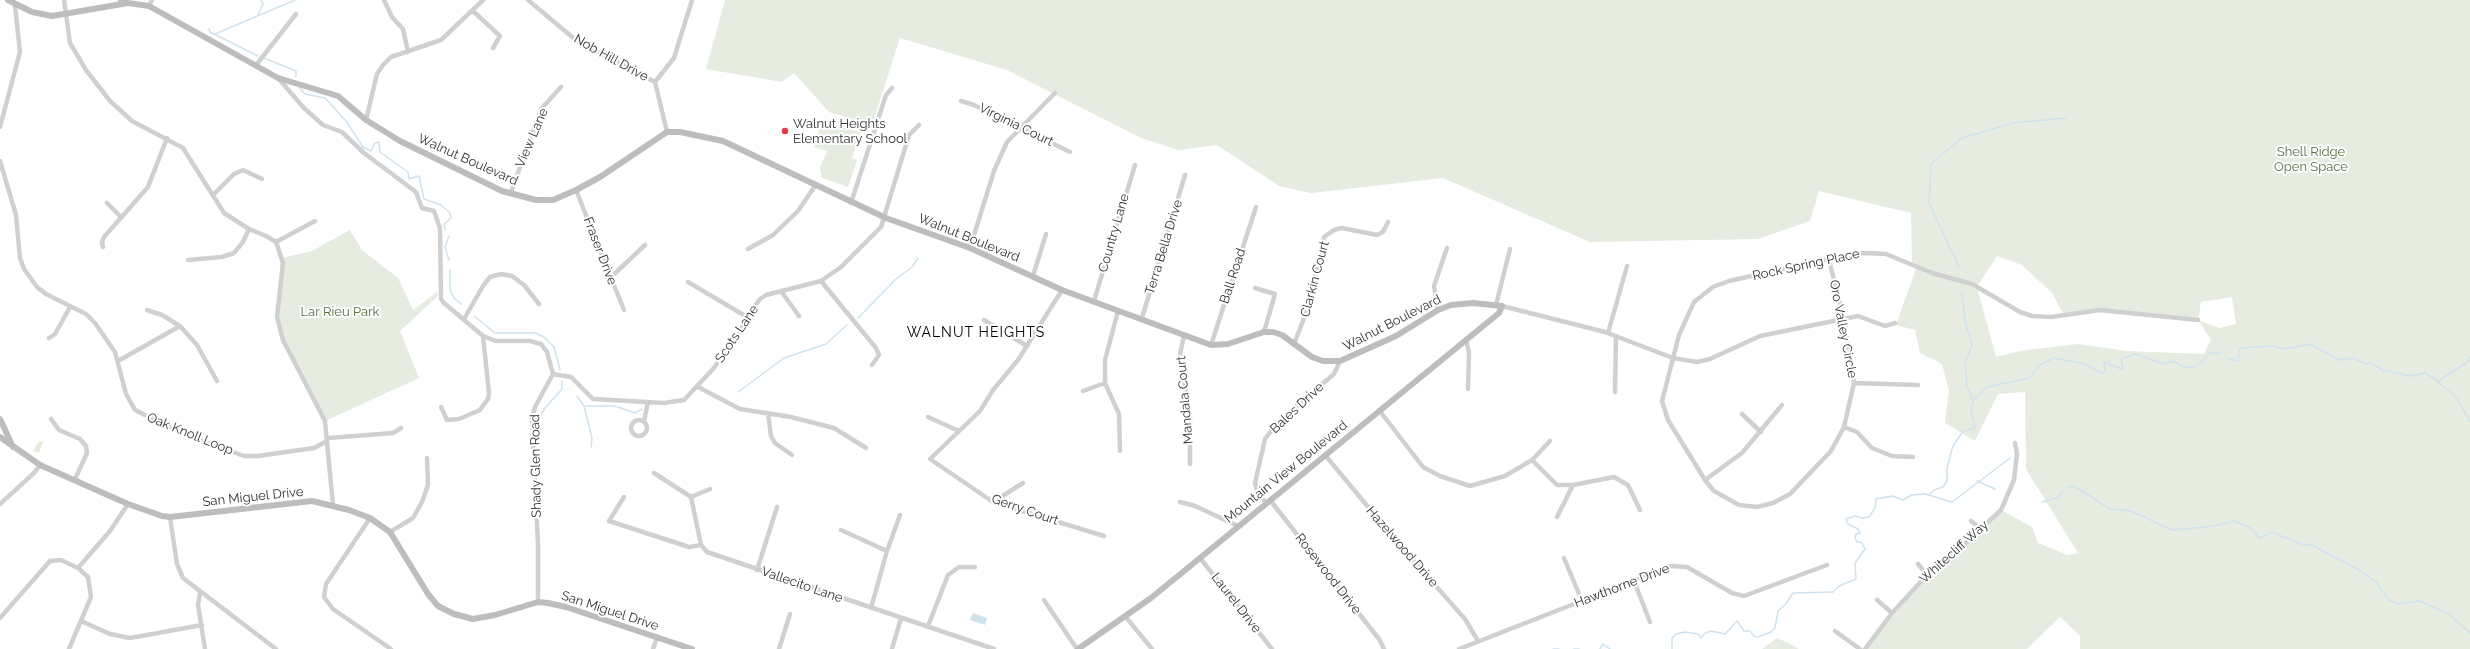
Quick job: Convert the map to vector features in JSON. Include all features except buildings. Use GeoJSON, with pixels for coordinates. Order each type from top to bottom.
{"type":"FeatureCollection","features":[{"type":"Feature","properties":{"kind":"street"},"geometry":{"type":"LineString","coordinates":[[8,0],[16,6],[42,14],[65,15],[128,3]]}},
{"type":"Feature","properties":{"kind":"street"},"geometry":{"type":"LineString","coordinates":[[64,0],[70,43],[86,70],[110,101],[132,121],[167,138],[183,148],[224,213],[249,230],[266,236],[276,242],[283,263],[276,317],[283,340],[325,421],[333,505]]}},
{"type":"Feature","properties":{"kind":"street","name":"Walnut Boulevard"},"geometry":{"type":"LineString","coordinates":[[121,0],[128,3],[149,6],[257,64],[278,78],[338,96],[366,120],[400,141],[502,191],[511,192],[536,200],[554,200],[600,177],[667,132],[680,132],[723,142],[850,203],[886,218],[970,248],[1062,290],[1118,311],[1142,318],[1184,336],[1211,344],[1228,344],[1264,332],[1277,333],[1312,357],[1323,361],[1340,361],[1396,336],[1438,310],[1467,303],[1499,305],[1608,333],[1673,358],[1697,362],[1710,359],[1760,336],[1858,316],[1885,326],[1895,323]]}},
{"type":"Feature","properties":{"kind":"street"},"geometry":{"type":"LineString","coordinates":[[149,6],[152,0]]}},
{"type":"Feature","properties":{"kind":"street"},"geometry":{"type":"LineString","coordinates":[[384,0],[392,17],[404,29],[408,52]]}},
{"type":"Feature","properties":{"kind":"street"},"geometry":{"type":"LineString","coordinates":[[366,120],[377,74],[391,57],[441,40],[483,0]]}},
{"type":"Feature","properties":{"kind":"street","name":"Nob Hill Drive"},"geometry":{"type":"LineString","coordinates":[[528,0],[577,42],[655,82],[667,132]]}},
{"type":"Feature","properties":{"kind":"street"},"geometry":{"type":"LineString","coordinates":[[655,82],[674,58],[692,0]]}},
{"type":"Feature","properties":{"kind":"street"},"geometry":{"type":"LineString","coordinates":[[0,127],[20,52],[16,6]]}},
{"type":"Feature","properties":{"kind":"street"},"geometry":{"type":"LineString","coordinates":[[473,11],[500,36],[493,48]]}},
{"type":"Feature","properties":{"kind":"street"},"geometry":{"type":"LineString","coordinates":[[257,64],[296,14]]}},
{"type":"Feature","properties":{"kind":"street"},"geometry":{"type":"LineString","coordinates":[[278,78],[304,108],[323,125],[342,132],[364,153],[416,192],[422,208],[434,211],[440,228],[441,299],[483,336],[496,341],[530,341],[541,344],[547,352],[553,374]]}},
{"type":"Feature","properties":{"kind":"street","name":"View Lane"},"geometry":{"type":"LineString","coordinates":[[511,192],[541,109],[561,87]]}},
{"type":"Feature","properties":{"kind":"street"},"geometry":{"type":"LineString","coordinates":[[850,203],[886,94],[892,88]]}},
{"type":"Feature","properties":{"kind":"street"},"geometry":{"type":"LineString","coordinates":[[970,248],[994,171],[1007,142],[1055,93]]}},
{"type":"Feature","properties":{"kind":"street","name":"Virginia Court"},"geometry":{"type":"LineString","coordinates":[[961,101],[974,105],[1070,152]]}},
{"type":"Feature","properties":{"kind":"street","name":"Scots Lane"},"geometry":{"type":"LineString","coordinates":[[553,374],[571,377],[593,399],[678,403],[698,387],[739,334],[747,318],[760,299],[766,295],[781,290],[821,281],[841,267],[881,226],[886,218],[909,135],[920,125]]}},
{"type":"Feature","properties":{"kind":"street"},"geometry":{"type":"LineString","coordinates":[[103,247],[102,242],[104,237],[148,187],[167,138]]}},
{"type":"Feature","properties":{"kind":"street","name":"Oak Knoll Loop"},"geometry":{"type":"LineString","coordinates":[[0,161],[16,215],[21,263],[38,287],[70,307],[86,314],[95,323],[110,343],[118,361],[126,394],[135,410],[189,436],[251,456],[314,448],[328,440],[392,433],[401,428]]}},
{"type":"Feature","properties":{"kind":"street","name":"Country Lane"},"geometry":{"type":"LineString","coordinates":[[1094,301],[1135,165]]}},
{"type":"Feature","properties":{"kind":"street"},"geometry":{"type":"LineString","coordinates":[[213,195],[234,174],[243,170],[262,179]]}},
{"type":"Feature","properties":{"kind":"street","name":"Terra Bella Drive"},"geometry":{"type":"LineString","coordinates":[[1142,318],[1185,176]]}},
{"type":"Feature","properties":{"kind":"street"},"geometry":{"type":"LineString","coordinates":[[748,249],[774,235],[798,211],[815,186]]}},
{"type":"Feature","properties":{"kind":"street","name":"Fraser Drive"},"geometry":{"type":"LineString","coordinates":[[576,190],[624,310]]}},
{"type":"Feature","properties":{"kind":"street"},"geometry":{"type":"LineString","coordinates":[[107,203],[122,218]]}},
{"type":"Feature","properties":{"kind":"street","name":"Ball Road"},"geometry":{"type":"LineString","coordinates":[[1211,344],[1256,207]]}},
{"type":"Feature","properties":{"kind":"street"},"geometry":{"type":"LineString","coordinates":[[276,242],[316,221]]}},
{"type":"Feature","properties":{"kind":"street","name":"Clarkin Court"},"geometry":{"type":"LineString","coordinates":[[1294,344],[1308,308],[1324,237],[1334,230],[1342,228],[1377,235],[1383,232],[1388,222]]}},
{"type":"Feature","properties":{"kind":"street"},"geometry":{"type":"LineString","coordinates":[[188,260],[222,257],[234,253],[243,242],[249,230]]}},
{"type":"Feature","properties":{"kind":"street"},"geometry":{"type":"LineString","coordinates":[[1033,276],[1046,234]]}},
{"type":"Feature","properties":{"kind":"street"},"geometry":{"type":"LineString","coordinates":[[610,278],[645,245]]}},
{"type":"Feature","properties":{"kind":"street"},"geometry":{"type":"LineString","coordinates":[[1438,310],[1434,286],[1447,248]]}},
{"type":"Feature","properties":{"kind":"street"},"geometry":{"type":"LineString","coordinates":[[1499,305],[1510,249]]}},
{"type":"Feature","properties":{"kind":"street","name":"Rock Spring Place"},"geometry":{"type":"LineString","coordinates":[[1694,302],[1713,287],[1729,281],[1867,253],[1886,254],[1932,273],[1972,284],[2020,312],[2032,316],[2051,317],[2100,310],[2198,320]]}},
{"type":"Feature","properties":{"kind":"street","name":"Oro Valley Circle"},"geometry":{"type":"LineString","coordinates":[[1694,302],[1679,334],[1663,394],[1663,408],[1668,420],[1705,480],[1714,491],[1739,505],[1757,507],[1773,503],[1790,494],[1831,451],[1844,427],[1854,383],[1844,319],[1829,260]]}},
{"type":"Feature","properties":{"kind":"street"},"geometry":{"type":"LineString","coordinates":[[1608,333],[1626,266]]}},
{"type":"Feature","properties":{"kind":"street"},"geometry":{"type":"LineString","coordinates":[[464,319],[483,286],[490,277],[501,274],[512,276],[524,285],[539,304]]}},
{"type":"Feature","properties":{"kind":"street"},"geometry":{"type":"LineString","coordinates":[[821,281],[876,348],[879,355],[872,366]]}},
{"type":"Feature","properties":{"kind":"street"},"geometry":{"type":"LineString","coordinates":[[688,282],[747,318]]}},
{"type":"Feature","properties":{"kind":"street"},"geometry":{"type":"LineString","coordinates":[[1254,288],[1275,294],[1264,332]]}},
{"type":"Feature","properties":{"kind":"street"},"geometry":{"type":"LineString","coordinates":[[781,290],[799,316]]}},
{"type":"Feature","properties":{"kind":"street"},"geometry":{"type":"LineString","coordinates":[[928,417],[959,431],[980,411],[993,390],[1009,373],[1062,290]]}},
{"type":"Feature","properties":{"kind":"street","name":"Mountain View Boulevard"},"geometry":{"type":"LineString","coordinates":[[1078,649],[1125,616],[1200,558],[1499,313],[1499,305]]}},
{"type":"Feature","properties":{"kind":"street"},"geometry":{"type":"LineString","coordinates":[[49,338],[55,334],[70,307]]}},
{"type":"Feature","properties":{"kind":"street"},"geometry":{"type":"LineString","coordinates":[[147,310],[162,315],[180,326],[197,345],[217,381]]}},
{"type":"Feature","properties":{"kind":"street"},"geometry":{"type":"LineString","coordinates":[[1118,311],[1105,360],[1105,383],[1119,414],[1120,451]]}},
{"type":"Feature","properties":{"kind":"street"},"geometry":{"type":"LineString","coordinates":[[984,320],[1027,346]]}},
{"type":"Feature","properties":{"kind":"street"},"geometry":{"type":"LineString","coordinates":[[118,361],[180,326]]}},
{"type":"Feature","properties":{"kind":"street"},"geometry":{"type":"LineString","coordinates":[[442,407],[447,420],[459,419],[480,410],[488,399],[489,388],[483,336]]}},
{"type":"Feature","properties":{"kind":"street","name":"Mandala Court"},"geometry":{"type":"LineString","coordinates":[[1184,336],[1180,354],[1190,418],[1190,464]]}},
{"type":"Feature","properties":{"kind":"street"},"geometry":{"type":"LineString","coordinates":[[1615,392],[1616,336]]}},
{"type":"Feature","properties":{"kind":"street"},"geometry":{"type":"LineString","coordinates":[[1466,340],[1469,353],[1468,389]]}},
{"type":"Feature","properties":{"kind":"street","name":"Bales Drive"},"geometry":{"type":"LineString","coordinates":[[1268,501],[1255,483],[1265,439],[1278,422],[1334,374],[1340,361]]}},
{"type":"Feature","properties":{"kind":"street","name":"Shady Glen Road"},"geometry":{"type":"LineString","coordinates":[[538,602],[538,545],[532,418],[535,407],[553,374]]}},
{"type":"Feature","properties":{"kind":"street"},"geometry":{"type":"LineString","coordinates":[[1083,391],[1105,383]]}},
{"type":"Feature","properties":{"kind":"street"},"geometry":{"type":"LineString","coordinates":[[1854,383],[1918,385]]}},
{"type":"Feature","properties":{"kind":"street"},"geometry":{"type":"LineString","coordinates":[[698,387],[740,409],[768,413],[834,428],[866,448]]}},
{"type":"Feature","properties":{"kind":"street"},"geometry":{"type":"LineString","coordinates":[[644,421],[648,402]]}},
{"type":"Feature","properties":{"kind":"street"},"geometry":{"type":"LineString","coordinates":[[1705,480],[1737,457],[1761,432],[1782,405]]}},
{"type":"Feature","properties":{"kind":"street"},"geometry":{"type":"LineString","coordinates":[[1379,410],[1423,467],[1446,478],[1470,486],[1505,476],[1532,460],[1550,441]]}},
{"type":"Feature","properties":{"kind":"street"},"geometry":{"type":"LineString","coordinates":[[768,413],[771,436],[775,443],[792,455]]}},
{"type":"Feature","properties":{"kind":"street"},"geometry":{"type":"LineString","coordinates":[[1742,414],[1761,432]]}},
{"type":"Feature","properties":{"kind":"street"},"geometry":{"type":"LineString","coordinates":[[0,419],[13,447]]}},
{"type":"Feature","properties":{"kind":"street"},"geometry":{"type":"LineString","coordinates":[[51,419],[59,430],[84,442],[86,446],[88,453],[76,479]]}},
{"type":"Feature","properties":{"kind":"street"},"geometry":{"type":"LineString","coordinates":[[1844,427],[1857,432],[1872,448],[1892,456],[1913,457]]}},
{"type":"Feature","properties":{"kind":"street","name":"Gerry Court"},"geometry":{"type":"LineString","coordinates":[[959,431],[930,460],[993,502],[1104,536]]}},
{"type":"Feature","properties":{"kind":"street","name":"San Miguel Drive"},"geometry":{"type":"LineString","coordinates":[[0,437],[40,465],[76,479],[128,504],[170,517],[302,502],[333,505],[370,518],[390,532],[428,594],[438,606],[454,614],[473,619],[495,615],[538,602],[566,607],[692,649]]}},
{"type":"Feature","properties":{"kind":"street","name":"Whitecliff Way"},"geometry":{"type":"LineString","coordinates":[[1865,649],[1892,613],[1927,575],[1948,559],[2001,510],[2014,480],[2017,454],[2015,443]]}},
{"type":"Feature","properties":{"kind":"street","name":"Hazelwood Drive"},"geometry":{"type":"LineString","coordinates":[[1325,455],[1398,543],[1465,619],[1478,641]]}},
{"type":"Feature","properties":{"kind":"street"},"geometry":{"type":"LineString","coordinates":[[390,532],[413,518],[422,502],[428,485],[427,458]]}},
{"type":"Feature","properties":{"kind":"street"},"geometry":{"type":"LineString","coordinates":[[1532,460],[1557,485],[1573,485],[1614,477],[1628,485],[1640,510]]}},
{"type":"Feature","properties":{"kind":"street"},"geometry":{"type":"LineString","coordinates":[[0,504],[34,473],[40,465]]}},
{"type":"Feature","properties":{"kind":"street"},"geometry":{"type":"LineString","coordinates":[[624,497],[624,500],[609,521],[689,547],[701,545],[691,497],[654,473]]}},
{"type":"Feature","properties":{"kind":"street"},"geometry":{"type":"LineString","coordinates":[[993,502],[1023,483]]}},
{"type":"Feature","properties":{"kind":"street"},"geometry":{"type":"LineString","coordinates":[[1557,517],[1573,485]]}},
{"type":"Feature","properties":{"kind":"street"},"geometry":{"type":"LineString","coordinates":[[691,497],[710,489]]}},
{"type":"Feature","properties":{"kind":"street","name":"Rosewood Drive"},"geometry":{"type":"LineString","coordinates":[[1268,501],[1379,639],[1384,649]]}},
{"type":"Feature","properties":{"kind":"street"},"geometry":{"type":"LineString","coordinates":[[1180,502],[1195,506],[1238,526]]}},
{"type":"Feature","properties":{"kind":"street"},"geometry":{"type":"LineString","coordinates":[[78,568],[110,531],[128,504]]}},
{"type":"Feature","properties":{"kind":"street"},"geometry":{"type":"LineString","coordinates":[[757,570],[778,507]]}},
{"type":"Feature","properties":{"kind":"street"},"geometry":{"type":"LineString","coordinates":[[871,608],[887,551],[900,515]]}},
{"type":"Feature","properties":{"kind":"street"},"geometry":{"type":"LineString","coordinates":[[170,517],[179,571],[186,582],[276,649]]}},
{"type":"Feature","properties":{"kind":"street"},"geometry":{"type":"LineString","coordinates":[[370,518],[326,584],[324,597],[333,609],[391,649]]}},
{"type":"Feature","properties":{"kind":"street"},"geometry":{"type":"LineString","coordinates":[[1971,521],[1980,528]]}},
{"type":"Feature","properties":{"kind":"street"},"geometry":{"type":"LineString","coordinates":[[842,530],[887,551]]}},
{"type":"Feature","properties":{"kind":"street","name":"Vallecito Lane"},"geometry":{"type":"LineString","coordinates":[[701,545],[708,552],[757,570],[994,649]]}},
{"type":"Feature","properties":{"kind":"street","name":"Laurel Drive"},"geometry":{"type":"LineString","coordinates":[[1200,558],[1272,649]]}},
{"type":"Feature","properties":{"kind":"street"},"geometry":{"type":"LineString","coordinates":[[1564,558],[1582,601]]}},
{"type":"Feature","properties":{"kind":"street"},"geometry":{"type":"LineString","coordinates":[[0,618],[50,561],[61,560],[78,568],[88,577],[91,590],[82,621],[69,649]]}},
{"type":"Feature","properties":{"kind":"street"},"geometry":{"type":"LineString","coordinates":[[1918,564],[1927,575]]}},
{"type":"Feature","properties":{"kind":"street","name":"Hawthorne Drive"},"geometry":{"type":"LineString","coordinates":[[1459,649],[1671,566],[1682,566],[1732,593],[1744,596],[1827,565]]}},
{"type":"Feature","properties":{"kind":"street"},"geometry":{"type":"LineString","coordinates":[[928,626],[948,575],[958,567],[975,567]]}},
{"type":"Feature","properties":{"kind":"street"},"geometry":{"type":"LineString","coordinates":[[1634,581],[1650,622]]}},
{"type":"Feature","properties":{"kind":"street"},"geometry":{"type":"LineString","coordinates":[[200,593],[198,605],[205,649]]}},
{"type":"Feature","properties":{"kind":"street"},"geometry":{"type":"LineString","coordinates":[[1044,600],[1078,649]]}},
{"type":"Feature","properties":{"kind":"street"},"geometry":{"type":"LineString","coordinates":[[1877,600],[1892,613]]}},
{"type":"Feature","properties":{"kind":"street"},"geometry":{"type":"LineString","coordinates":[[779,649],[790,614]]}},
{"type":"Feature","properties":{"kind":"street"},"geometry":{"type":"LineString","coordinates":[[1125,616],[1152,649]]}},
{"type":"Feature","properties":{"kind":"street"},"geometry":{"type":"LineString","coordinates":[[892,649],[901,618]]}},
{"type":"Feature","properties":{"kind":"street"},"geometry":{"type":"LineString","coordinates":[[82,621],[110,634],[130,638],[202,626]]}},
{"type":"Feature","properties":{"kind":"street"},"geometry":{"type":"LineString","coordinates":[[1835,631],[1860,649]]}},
{"type":"Feature","properties":{"kind":"street"},"geometry":{"type":"LineString","coordinates":[[653,649],[657,638]]}},
{"type":"Feature","properties":{"kind":"green space","name":"Shell Ridge Open Space"},"geometry":{"type":"Polygon","coordinates":[[[725,0],[2470,0],[2470,649],[2080,649],[2080,636],[2060,617],[2027,649],[1865,649],[1927,575],[2001,510],[2032,527],[2038,543],[2067,555],[2078,553],[2026,469],[2025,392],[1998,394],[1975,441],[1945,423],[1949,391],[1942,364],[1920,353],[1915,330],[1896,325],[1917,266],[1912,263],[1911,213],[1819,191],[1810,221],[1758,239],[1590,242],[1443,178],[1311,193],[1279,186],[1217,145],[1178,150],[1141,138],[1007,70],[900,38],[872,125],[829,112],[794,73],[782,82],[706,69],[725,0]],[[1997,256],[1977,287],[1996,357],[2020,351],[2078,344],[2126,351],[2204,354],[2211,340],[2198,320],[2100,310],[2064,315],[2052,293],[2022,265],[1997,256]],[[2232,297],[2201,302],[2198,320],[2219,328],[2236,324],[2232,297]]]}},
{"type":"Feature","properties":{"kind":"green space"},"geometry":{"type":"Polygon","coordinates":[[[822,121],[860,132],[852,158],[857,160],[848,187],[822,178],[820,168],[827,151],[814,147],[822,121]]]}},
{"type":"Feature","properties":{"kind":"green space","name":"Lar Rieu Park"},"geometry":{"type":"Polygon","coordinates":[[[350,230],[362,250],[398,278],[413,310],[437,292],[438,296],[400,331],[419,378],[325,421],[283,340],[277,317],[281,258],[312,251],[350,230]]]}},
{"type":"Feature","properties":{"kind":"green space"},"geometry":{"type":"Polygon","coordinates":[[[39,441],[43,442],[39,453],[33,451],[39,441]]]}},
{"type":"Feature","properties":{"kind":"green space"},"geometry":{"type":"Polygon","coordinates":[[[1777,638],[1788,643],[1799,649],[1762,649],[1777,638]]]}},
{"type":"Feature","properties":{"kind":"water"},"geometry":{"type":"Polygon","coordinates":[[[973,613],[987,618],[985,625],[970,620],[973,613]]]}},
{"type":"Feature","properties":{"kind":"waterway"},"geometry":{"type":"LineString","coordinates":[[258,15],[263,4],[261,0]]}},
{"type":"Feature","properties":{"kind":"waterway"},"geometry":{"type":"LineString","coordinates":[[215,34],[295,0]]}},
{"type":"Feature","properties":{"kind":"waterway"},"geometry":{"type":"LineString","coordinates":[[209,29],[210,32],[258,56]]}},
{"type":"Feature","properties":{"kind":"waterway"},"geometry":{"type":"LineString","coordinates":[[264,58],[296,71],[296,77]]}},
{"type":"Feature","properties":{"kind":"waterway"},"geometry":{"type":"LineString","coordinates":[[299,87],[305,94],[325,98],[346,121],[363,147],[371,151],[375,143],[379,142],[380,152],[408,172],[409,179],[419,176],[424,199],[441,205],[450,213],[451,218],[444,224],[445,230]]}},
{"type":"Feature","properties":{"kind":"waterway"},"geometry":{"type":"LineString","coordinates":[[1959,267],[1929,203],[1931,164],[1962,138],[2013,123],[2066,118]]}},
{"type":"Feature","properties":{"kind":"waterway"},"geometry":{"type":"LineString","coordinates":[[449,236],[445,247],[449,260]]}},
{"type":"Feature","properties":{"kind":"waterway"},"geometry":{"type":"LineString","coordinates":[[858,318],[896,279],[912,267],[918,258]]}},
{"type":"Feature","properties":{"kind":"waterway"},"geometry":{"type":"LineString","coordinates":[[450,270],[450,290],[454,298],[461,304]]}},
{"type":"Feature","properties":{"kind":"waterway"},"geometry":{"type":"LineString","coordinates":[[1929,495],[1934,490],[1943,487],[1947,481],[1947,468],[1953,446],[1963,431],[1975,428],[1971,411],[1973,401],[1967,387],[1965,363],[1972,345],[1965,321],[1962,293]]}},
{"type":"Feature","properties":{"kind":"waterway"},"geometry":{"type":"LineString","coordinates":[[474,316],[495,333],[535,333],[544,337],[554,347],[560,370]]}},
{"type":"Feature","properties":{"kind":"waterway"},"geometry":{"type":"LineString","coordinates":[[738,392],[784,358],[826,344],[847,325]]}},
{"type":"Feature","properties":{"kind":"waterway"},"geometry":{"type":"LineString","coordinates":[[2226,358],[2238,361],[2240,348],[2274,346],[2284,349],[2310,344],[2339,360],[2354,358],[2365,364],[2371,363],[2382,370],[2411,376],[2425,373],[2438,381],[2466,363],[2470,357]]}},
{"type":"Feature","properties":{"kind":"waterway"},"geometry":{"type":"LineString","coordinates":[[1973,401],[1987,387],[2030,378],[2038,366],[2054,358],[2085,364],[2101,373],[2105,371],[2104,362],[2121,369],[2123,368],[2121,359],[2136,354],[2163,364],[2173,361],[2184,367],[2196,367],[2210,353],[2221,353]]}},
{"type":"Feature","properties":{"kind":"waterway"},"geometry":{"type":"LineString","coordinates":[[539,422],[539,418],[545,408],[562,389],[562,381]]}},
{"type":"Feature","properties":{"kind":"waterway"},"geometry":{"type":"LineString","coordinates":[[2438,382],[2457,398],[2470,422]]}},
{"type":"Feature","properties":{"kind":"waterway"},"geometry":{"type":"LineString","coordinates":[[577,396],[584,406],[615,406],[635,413],[642,409]]}},
{"type":"Feature","properties":{"kind":"waterway"},"geometry":{"type":"LineString","coordinates":[[584,406],[592,438],[591,447]]}},
{"type":"Feature","properties":{"kind":"waterway"},"geometry":{"type":"LineString","coordinates":[[1672,649],[1672,638],[1676,634],[1685,632],[1698,634],[1701,638],[1705,633],[1711,631],[1725,634],[1737,621],[1744,631],[1750,631],[1754,636],[1758,637],[1771,632],[1775,628],[1778,611],[1785,605],[1793,593],[1833,592],[1839,586],[1856,579],[1855,563],[1865,549],[1861,542],[1857,542],[1855,538],[1856,534],[1860,533],[1858,529],[1848,524],[1846,519],[1855,516],[1862,518],[1869,517],[1875,508],[1876,499],[1892,496],[1903,500],[1912,495],[1925,494],[1952,502],[2010,458]]}},
{"type":"Feature","properties":{"kind":"waterway"},"geometry":{"type":"LineString","coordinates":[[1977,481],[1995,489]]}},
{"type":"Feature","properties":{"kind":"waterway"},"geometry":{"type":"LineString","coordinates":[[2068,487],[2074,486],[2110,509],[2131,511],[2172,530],[2214,526],[2234,521],[2249,527],[2260,538],[2272,532],[2301,544],[2312,545],[2359,570],[2376,582],[2389,600],[2397,604],[2420,601],[2450,615],[2470,633]]}},
{"type":"Feature","properties":{"kind":"waterway"},"geometry":{"type":"LineString","coordinates":[[2042,502],[2057,498],[2063,491]]}},
{"type":"Feature","properties":{"kind":"waterway"},"geometry":{"type":"LineString","coordinates":[[1600,649],[1603,644],[1610,649]]}},
{"type":"Feature","properties":{"kind":"waterway"},"geometry":{"type":"LineString","coordinates":[[1553,649],[1559,649]]}},
{"type":"Feature","properties":{"kind":"waterway"},"geometry":{"type":"LineString","coordinates":[[1574,649],[1579,649]]}},
{"type":"Feature","properties":{"kind":"place","name":"Walnut Heights Elementary School"},"geometry":{"type":"Point","coordinates":[785,131]}},
{"type":"Feature","properties":{"kind":"district","name":"WALNUT HEIGHTS"},"geometry":{"type":"Point","coordinates":[976,333]}}]}
